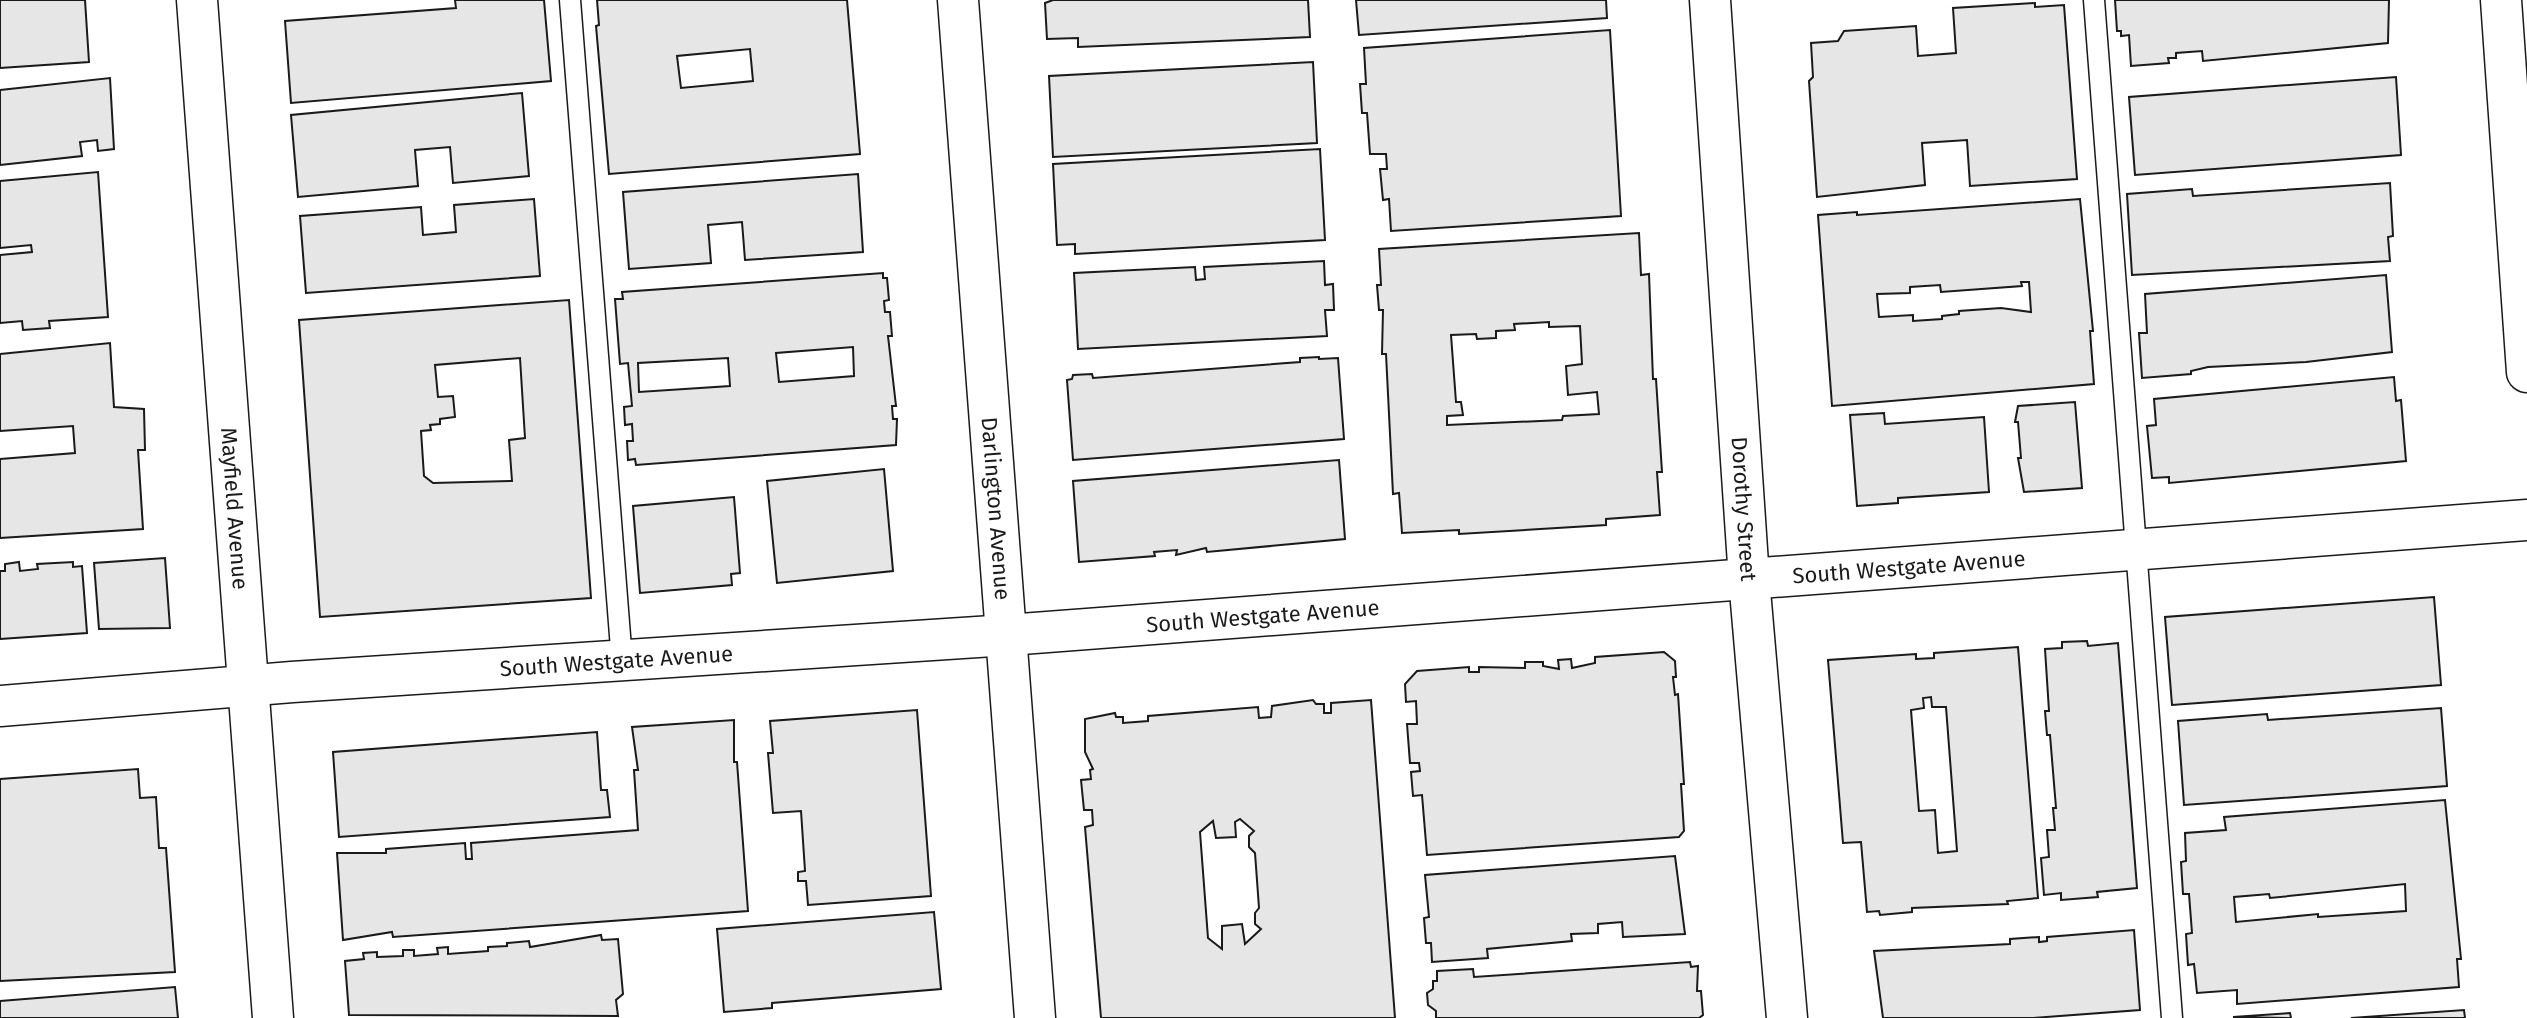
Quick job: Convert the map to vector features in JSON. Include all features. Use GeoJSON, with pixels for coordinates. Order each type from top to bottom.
{"type":"FeatureCollection","features":[{"type":"Feature","properties":{"kind":"street","name":"Mayfield Avenue"},"geometry":{"type":"LineString","coordinates":[[197,0],[273,1018]]}},
{"type":"Feature","properties":{"kind":"street","name":"Darlington Avenue"},"geometry":{"type":"LineString","coordinates":[[958,0],[1035,1018]]}},
{"type":"Feature","properties":{"kind":"street","name":"Dorothy Street"},"geometry":{"type":"LineString","coordinates":[[1710,0],[1749,579],[1787,1018]]}},
{"type":"Feature","properties":{"kind":"street"},"geometry":{"type":"LineString","coordinates":[[2501,0],[2527,372]]}},
{"type":"Feature","properties":{"kind":"street","name":"South Westgate Avenue"},"geometry":{"type":"LineString","coordinates":[[0,706],[249,685],[1008,635],[2527,520]]}},
{"type":"Feature","properties":{"kind":"lane"},"geometry":{"type":"LineString","coordinates":[[570,0],[622,661]]}},
{"type":"Feature","properties":{"kind":"lane"},"geometry":{"type":"LineString","coordinates":[[2094,0],[2172,1018]]}},
{"type":"Feature","properties":{"kind":"building"},"geometry":{"type":"Polygon","coordinates":[[[0,0],[85,0],[89,62],[0,68],[0,0]]]}},
{"type":"Feature","properties":{"kind":"building"},"geometry":{"type":"Polygon","coordinates":[[[455,0],[544,0],[551,81],[291,103],[285,21],[456,8],[455,0]]]}},
{"type":"Feature","properties":{"kind":"building"},"geometry":{"type":"Polygon","coordinates":[[[597,0],[847,0],[860,154],[609,174],[596,26],[599,25],[597,0]],[[750,49],[677,56],[681,88],[753,81],[750,49]]]}},
{"type":"Feature","properties":{"kind":"building"},"geometry":{"type":"Polygon","coordinates":[[[1053,0],[1308,0],[1310,37],[1078,47],[1078,38],[1047,39],[1045,3],[1053,0]]]}},
{"type":"Feature","properties":{"kind":"building"},"geometry":{"type":"Polygon","coordinates":[[[1356,0],[1606,0],[1607,18],[1359,35],[1356,0]]]}},
{"type":"Feature","properties":{"kind":"building"},"geometry":{"type":"Polygon","coordinates":[[[2115,0],[2389,0],[2388,43],[2203,61],[2202,51],[2176,53],[2176,58],[2168,58],[2169,63],[2131,66],[2129,35],[2121,36],[2121,31],[2117,31],[2115,0]]]}},
{"type":"Feature","properties":{"kind":"building"},"geometry":{"type":"Polygon","coordinates":[[[2035,3],[2035,7],[2064,5],[2077,179],[1970,186],[1967,140],[1922,143],[1925,185],[1817,197],[1809,81],[1813,77],[1811,43],[1838,41],[1844,31],[1916,26],[1918,56],[1956,53],[1953,8],[2035,3]]]}},
{"type":"Feature","properties":{"kind":"building"},"geometry":{"type":"Polygon","coordinates":[[[1610,30],[1621,216],[1391,231],[1389,199],[1383,200],[1380,169],[1387,169],[1386,154],[1370,154],[1367,113],[1362,113],[1360,84],[1366,84],[1364,48],[1610,30]]]}},
{"type":"Feature","properties":{"kind":"building"},"geometry":{"type":"Polygon","coordinates":[[[1313,62],[1317,143],[1053,157],[1049,76],[1313,62]]]}},
{"type":"Feature","properties":{"kind":"building"},"geometry":{"type":"Polygon","coordinates":[[[2396,77],[2401,155],[2135,175],[2129,97],[2396,77]]]}},
{"type":"Feature","properties":{"kind":"building"},"geometry":{"type":"Polygon","coordinates":[[[110,78],[114,149],[98,151],[97,140],[80,142],[82,156],[0,165],[0,90],[110,78]]]}},
{"type":"Feature","properties":{"kind":"building"},"geometry":{"type":"Polygon","coordinates":[[[522,93],[529,176],[453,183],[450,147],[415,150],[418,186],[298,197],[291,115],[522,93]]]}},
{"type":"Feature","properties":{"kind":"building"},"geometry":{"type":"Polygon","coordinates":[[[1320,149],[1325,240],[1075,254],[1075,244],[1057,245],[1053,164],[1320,149]]]}},
{"type":"Feature","properties":{"kind":"building"},"geometry":{"type":"Polygon","coordinates":[[[98,172],[108,317],[49,321],[50,328],[23,330],[22,321],[0,323],[0,255],[32,252],[31,245],[0,248],[0,181],[98,172]]]}},
{"type":"Feature","properties":{"kind":"building"},"geometry":{"type":"Polygon","coordinates":[[[858,174],[863,252],[745,260],[742,222],[708,225],[711,263],[629,269],[623,192],[858,174]]]}},
{"type":"Feature","properties":{"kind":"building"},"geometry":{"type":"Polygon","coordinates":[[[2390,183],[2393,236],[2388,237],[2390,261],[2132,275],[2127,194],[2192,189],[2193,196],[2390,183]]]}},
{"type":"Feature","properties":{"kind":"building"},"geometry":{"type":"Polygon","coordinates":[[[534,199],[540,276],[306,293],[300,216],[421,207],[423,235],[456,232],[454,205],[534,199]]]}},
{"type":"Feature","properties":{"kind":"building"},"geometry":{"type":"Polygon","coordinates":[[[2080,199],[2093,331],[2090,331],[2094,384],[1832,406],[1818,215],[1857,212],[1857,215],[2080,199]],[[2021,282],[2022,286],[1941,292],[1940,285],[1910,287],[1910,293],[1877,294],[1879,317],[1913,315],[1913,321],[1942,319],[1942,316],[1959,314],[1959,311],[2001,308],[2031,312],[2029,282],[2021,282]]]}},
{"type":"Feature","properties":{"kind":"building"},"geometry":{"type":"Polygon","coordinates":[[[1639,233],[1641,275],[1649,274],[1653,379],[1656,379],[1662,472],[1657,472],[1660,515],[1606,519],[1606,525],[1459,534],[1459,530],[1402,533],[1399,493],[1393,494],[1386,354],[1382,354],[1383,310],[1379,310],[1377,285],[1381,285],[1379,249],[1639,233]],[[1549,322],[1514,324],[1515,330],[1496,331],[1496,338],[1477,339],[1476,334],[1451,335],[1456,402],[1461,402],[1463,415],[1447,416],[1447,425],[1562,420],[1563,416],[1599,414],[1597,392],[1568,395],[1566,366],[1582,364],[1580,326],[1549,327],[1549,322]]]}},
{"type":"Feature","properties":{"kind":"building"},"geometry":{"type":"Polygon","coordinates":[[[1324,261],[1325,285],[1333,284],[1334,310],[1325,310],[1327,336],[1078,349],[1074,273],[1195,267],[1196,280],[1205,279],[1204,267],[1324,261]]]}},
{"type":"Feature","properties":{"kind":"building"},"geometry":{"type":"Polygon","coordinates":[[[883,273],[883,278],[887,278],[889,300],[884,301],[885,312],[890,312],[892,336],[888,336],[896,406],[892,406],[893,419],[897,419],[896,445],[636,465],[635,459],[628,460],[627,441],[633,441],[632,424],[625,425],[624,407],[632,406],[628,363],[620,364],[615,299],[623,299],[622,292],[883,273]],[[853,347],[776,353],[779,382],[854,376],[853,347]],[[728,358],[638,363],[639,392],[730,386],[728,358]]]}},
{"type":"Feature","properties":{"kind":"building"},"geometry":{"type":"Polygon","coordinates":[[[2386,275],[2392,352],[2306,362],[2208,367],[2191,371],[2191,374],[2142,378],[2139,333],[2147,333],[2145,294],[2386,275]]]}},
{"type":"Feature","properties":{"kind":"building"},"geometry":{"type":"Polygon","coordinates":[[[569,300],[591,598],[320,617],[299,320],[569,300]],[[520,358],[435,365],[438,397],[453,396],[455,417],[440,419],[440,424],[430,425],[431,430],[421,431],[424,476],[433,483],[512,481],[509,440],[525,438],[520,358]]]}},
{"type":"Feature","properties":{"kind":"building"},"geometry":{"type":"Polygon","coordinates":[[[110,343],[114,407],[144,409],[145,450],[138,450],[143,529],[0,538],[0,459],[75,453],[73,426],[0,431],[0,354],[110,343]]]}},
{"type":"Feature","properties":{"kind":"building"},"geometry":{"type":"Polygon","coordinates":[[[1300,358],[1338,358],[1344,439],[1073,460],[1067,380],[1072,379],[1073,375],[1092,374],[1093,378],[1300,362],[1300,358]]]}},
{"type":"Feature","properties":{"kind":"building"},"geometry":{"type":"Polygon","coordinates":[[[2394,377],[2396,401],[2401,400],[2406,461],[2169,483],[2169,477],[2152,478],[2147,426],[2156,425],[2154,399],[2394,377]]]}},
{"type":"Feature","properties":{"kind":"building"},"geometry":{"type":"Polygon","coordinates":[[[2075,402],[2082,488],[2024,492],[2018,458],[2021,458],[2018,422],[2015,422],[2018,406],[2075,402]]]}},
{"type":"Feature","properties":{"kind":"building"},"geometry":{"type":"Polygon","coordinates":[[[1884,413],[1885,424],[1984,417],[1989,492],[1898,498],[1898,503],[1857,506],[1850,415],[1884,413]]]}},
{"type":"Feature","properties":{"kind":"building"},"geometry":{"type":"Polygon","coordinates":[[[1339,460],[1345,539],[1207,552],[1206,548],[1176,555],[1177,550],[1154,552],[1155,556],[1079,562],[1073,481],[1339,460]]]}},
{"type":"Feature","properties":{"kind":"building"},"geometry":{"type":"Polygon","coordinates":[[[884,469],[893,571],[777,583],[767,481],[884,469]]]}},
{"type":"Feature","properties":{"kind":"building"},"geometry":{"type":"Polygon","coordinates":[[[734,497],[740,573],[731,574],[732,585],[640,593],[633,506],[734,497]]]}},
{"type":"Feature","properties":{"kind":"building"},"geometry":{"type":"Polygon","coordinates":[[[165,558],[170,628],[99,629],[94,563],[165,558]]]}},
{"type":"Feature","properties":{"kind":"building"},"geometry":{"type":"Polygon","coordinates":[[[19,562],[20,571],[38,569],[37,564],[73,562],[73,567],[82,566],[87,633],[0,639],[0,571],[5,571],[5,564],[19,562]]]}},
{"type":"Feature","properties":{"kind":"building"},"geometry":{"type":"Polygon","coordinates":[[[2434,597],[2441,685],[2172,705],[2165,617],[2434,597]]]}},
{"type":"Feature","properties":{"kind":"building"},"geometry":{"type":"Polygon","coordinates":[[[2087,641],[2088,646],[2118,643],[2137,888],[2097,892],[2098,897],[2061,900],[2061,893],[2044,895],[2041,858],[2049,857],[2047,830],[2055,830],[2053,808],[2056,808],[2045,711],[2049,711],[2045,649],[2062,648],[2062,642],[2087,641]]]}},
{"type":"Feature","properties":{"kind":"building"},"geometry":{"type":"Polygon","coordinates":[[[2018,647],[2038,898],[2007,901],[2008,904],[1912,908],[1912,912],[1880,915],[1879,911],[1867,912],[1861,842],[1843,843],[1828,660],[1916,654],[1916,659],[1934,658],[1934,653],[2018,647]],[[1931,697],[1923,698],[1924,708],[1911,710],[1919,811],[1935,810],[1938,853],[1957,851],[1946,707],[1932,707],[1931,697]]]}},
{"type":"Feature","properties":{"kind":"building"},"geometry":{"type":"Polygon","coordinates":[[[1664,652],[1675,661],[1676,677],[1673,677],[1675,695],[1678,694],[1684,784],[1681,784],[1684,831],[1679,837],[1427,855],[1422,795],[1413,796],[1411,772],[1420,771],[1419,763],[1410,763],[1407,724],[1417,724],[1416,701],[1406,702],[1405,684],[1417,671],[1469,667],[1469,672],[1479,672],[1479,667],[1525,668],[1525,662],[1543,662],[1543,666],[1559,669],[1558,660],[1571,659],[1572,668],[1595,663],[1595,657],[1664,652]]]}},
{"type":"Feature","properties":{"kind":"building"},"geometry":{"type":"Polygon","coordinates":[[[1313,700],[1316,704],[1324,704],[1324,713],[1331,713],[1331,703],[1371,700],[1395,1018],[1101,1018],[1085,827],[1093,825],[1092,810],[1084,810],[1081,780],[1091,779],[1090,770],[1093,769],[1085,752],[1085,719],[1115,713],[1116,717],[1123,717],[1123,723],[1148,721],[1148,716],[1258,707],[1259,718],[1271,717],[1272,706],[1313,700]],[[1240,819],[1235,822],[1236,837],[1216,838],[1213,821],[1200,832],[1208,938],[1222,949],[1222,926],[1242,924],[1245,944],[1261,929],[1255,924],[1255,913],[1259,908],[1255,853],[1249,847],[1249,836],[1254,831],[1240,819]]]}},
{"type":"Feature","properties":{"kind":"building"},"geometry":{"type":"Polygon","coordinates":[[[2441,708],[2447,786],[2184,805],[2178,721],[2267,714],[2268,720],[2441,708]]]}},
{"type":"Feature","properties":{"kind":"building"},"geometry":{"type":"Polygon","coordinates":[[[917,710],[931,896],[808,905],[806,881],[798,881],[798,872],[805,871],[801,811],[773,813],[768,753],[773,753],[770,721],[917,710]]]}},
{"type":"Feature","properties":{"kind":"building"},"geometry":{"type":"Polygon","coordinates":[[[734,720],[734,762],[737,762],[748,911],[393,937],[392,932],[343,940],[337,853],[386,853],[386,849],[465,843],[466,859],[472,859],[471,843],[638,830],[634,770],[638,770],[632,727],[734,720]]]}},
{"type":"Feature","properties":{"kind":"building"},"geometry":{"type":"Polygon","coordinates":[[[597,732],[601,790],[607,790],[610,817],[339,837],[333,752],[597,732]]]}},
{"type":"Feature","properties":{"kind":"building"},"geometry":{"type":"Polygon","coordinates":[[[138,769],[140,798],[156,797],[159,848],[166,848],[175,972],[0,981],[0,779],[138,769]]]}},
{"type":"Feature","properties":{"kind":"building"},"geometry":{"type":"Polygon","coordinates":[[[2445,800],[2461,959],[2457,959],[2459,987],[2237,1004],[2237,990],[2197,993],[2194,964],[2188,965],[2186,934],[2192,933],[2189,894],[2183,894],[2181,862],[2186,861],[2185,833],[2226,830],[2224,817],[2445,800]],[[2405,884],[2270,898],[2269,894],[2234,897],[2236,922],[2318,914],[2318,917],[2406,911],[2405,884]]]}},
{"type":"Feature","properties":{"kind":"building"},"geometry":{"type":"Polygon","coordinates":[[[1675,856],[1685,934],[1623,937],[1622,922],[1598,924],[1598,933],[1571,934],[1572,941],[1487,949],[1488,958],[1432,962],[1431,943],[1426,943],[1424,918],[1429,917],[1425,875],[1675,856]]]}},
{"type":"Feature","properties":{"kind":"building"},"geometry":{"type":"Polygon","coordinates":[[[934,912],[941,989],[772,1003],[772,1008],[724,1012],[717,929],[934,912]]]}},
{"type":"Feature","properties":{"kind":"building"},"geometry":{"type":"Polygon","coordinates":[[[2134,930],[2140,1010],[2033,1018],[1883,1018],[1874,951],[2010,944],[2010,939],[2039,937],[2039,942],[2047,941],[2047,937],[2134,930]]]}},
{"type":"Feature","properties":{"kind":"building"},"geometry":{"type":"Polygon","coordinates":[[[601,935],[602,940],[618,939],[623,994],[616,1000],[618,1016],[349,1015],[345,961],[364,959],[363,953],[377,952],[377,957],[403,956],[403,950],[414,950],[414,956],[438,954],[437,948],[448,947],[448,954],[488,951],[488,947],[507,946],[507,943],[529,941],[530,947],[601,935]]]}},
{"type":"Feature","properties":{"kind":"building"},"geometry":{"type":"Polygon","coordinates":[[[1690,962],[1691,967],[1698,966],[1697,991],[1701,991],[1703,1015],[1699,1018],[1436,1018],[1436,1011],[1428,1005],[1427,993],[1433,989],[1433,981],[1437,981],[1437,971],[1473,969],[1474,977],[1690,962]]]}},
{"type":"Feature","properties":{"kind":"building"},"geometry":{"type":"Polygon","coordinates":[[[175,987],[178,1018],[0,1018],[0,1001],[175,987]]]}},
{"type":"Feature","properties":{"kind":"building"},"geometry":{"type":"Polygon","coordinates":[[[2464,1010],[2465,1018],[2351,1018],[2464,1010]]]}},
{"type":"Feature","properties":{"kind":"building"},"geometry":{"type":"Polygon","coordinates":[[[2290,1013],[2291,1018],[2233,1017],[2290,1013]]]}}]}
